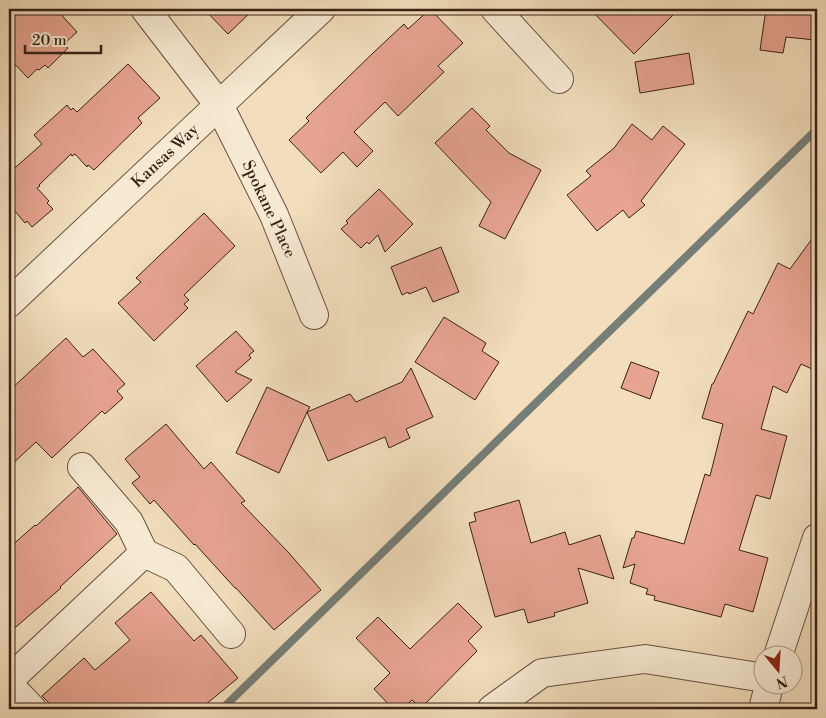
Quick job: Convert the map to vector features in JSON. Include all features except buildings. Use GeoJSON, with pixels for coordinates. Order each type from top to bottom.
{"type":"FeatureCollection","features":[{"type":"Feature","properties":{"kind":"street","name":"Spokane Place"},"geometry":{"type":"LineString","coordinates":[[145,9],[219,105],[274,214],[314,316]]}},
{"type":"Feature","properties":{"kind":"street","name":"Kansas Way"},"geometry":{"type":"LineString","coordinates":[[9,303],[321,9]]}},
{"type":"Feature","properties":{"kind":"street"},"geometry":{"type":"LineString","coordinates":[[495,9],[559,79]]}},
{"type":"Feature","properties":{"kind":"street"},"geometry":{"type":"LineString","coordinates":[[82,467],[129,522],[144,553],[176,568],[231,634]]}},
{"type":"Feature","properties":{"kind":"street"},"geometry":{"type":"LineString","coordinates":[[781,646],[817,538]]}},
{"type":"Feature","properties":{"kind":"street"},"geometry":{"type":"LineString","coordinates":[[9,680],[144,553]]}},
{"type":"Feature","properties":{"kind":"street"},"geometry":{"type":"LineString","coordinates":[[492,709],[542,673],[645,658],[754,676]]}},
{"type":"Feature","properties":{"kind":"street"},"geometry":{"type":"LineString","coordinates":[[9,685],[32,709]]}},
{"type":"Feature","properties":{"kind":"street"},"geometry":{"type":"LineString","coordinates":[[763,709],[766,696]]}},
{"type":"Feature","properties":{"kind":"waterway"},"geometry":{"type":"LineString","coordinates":[[222,709],[817,129]]}}]}
